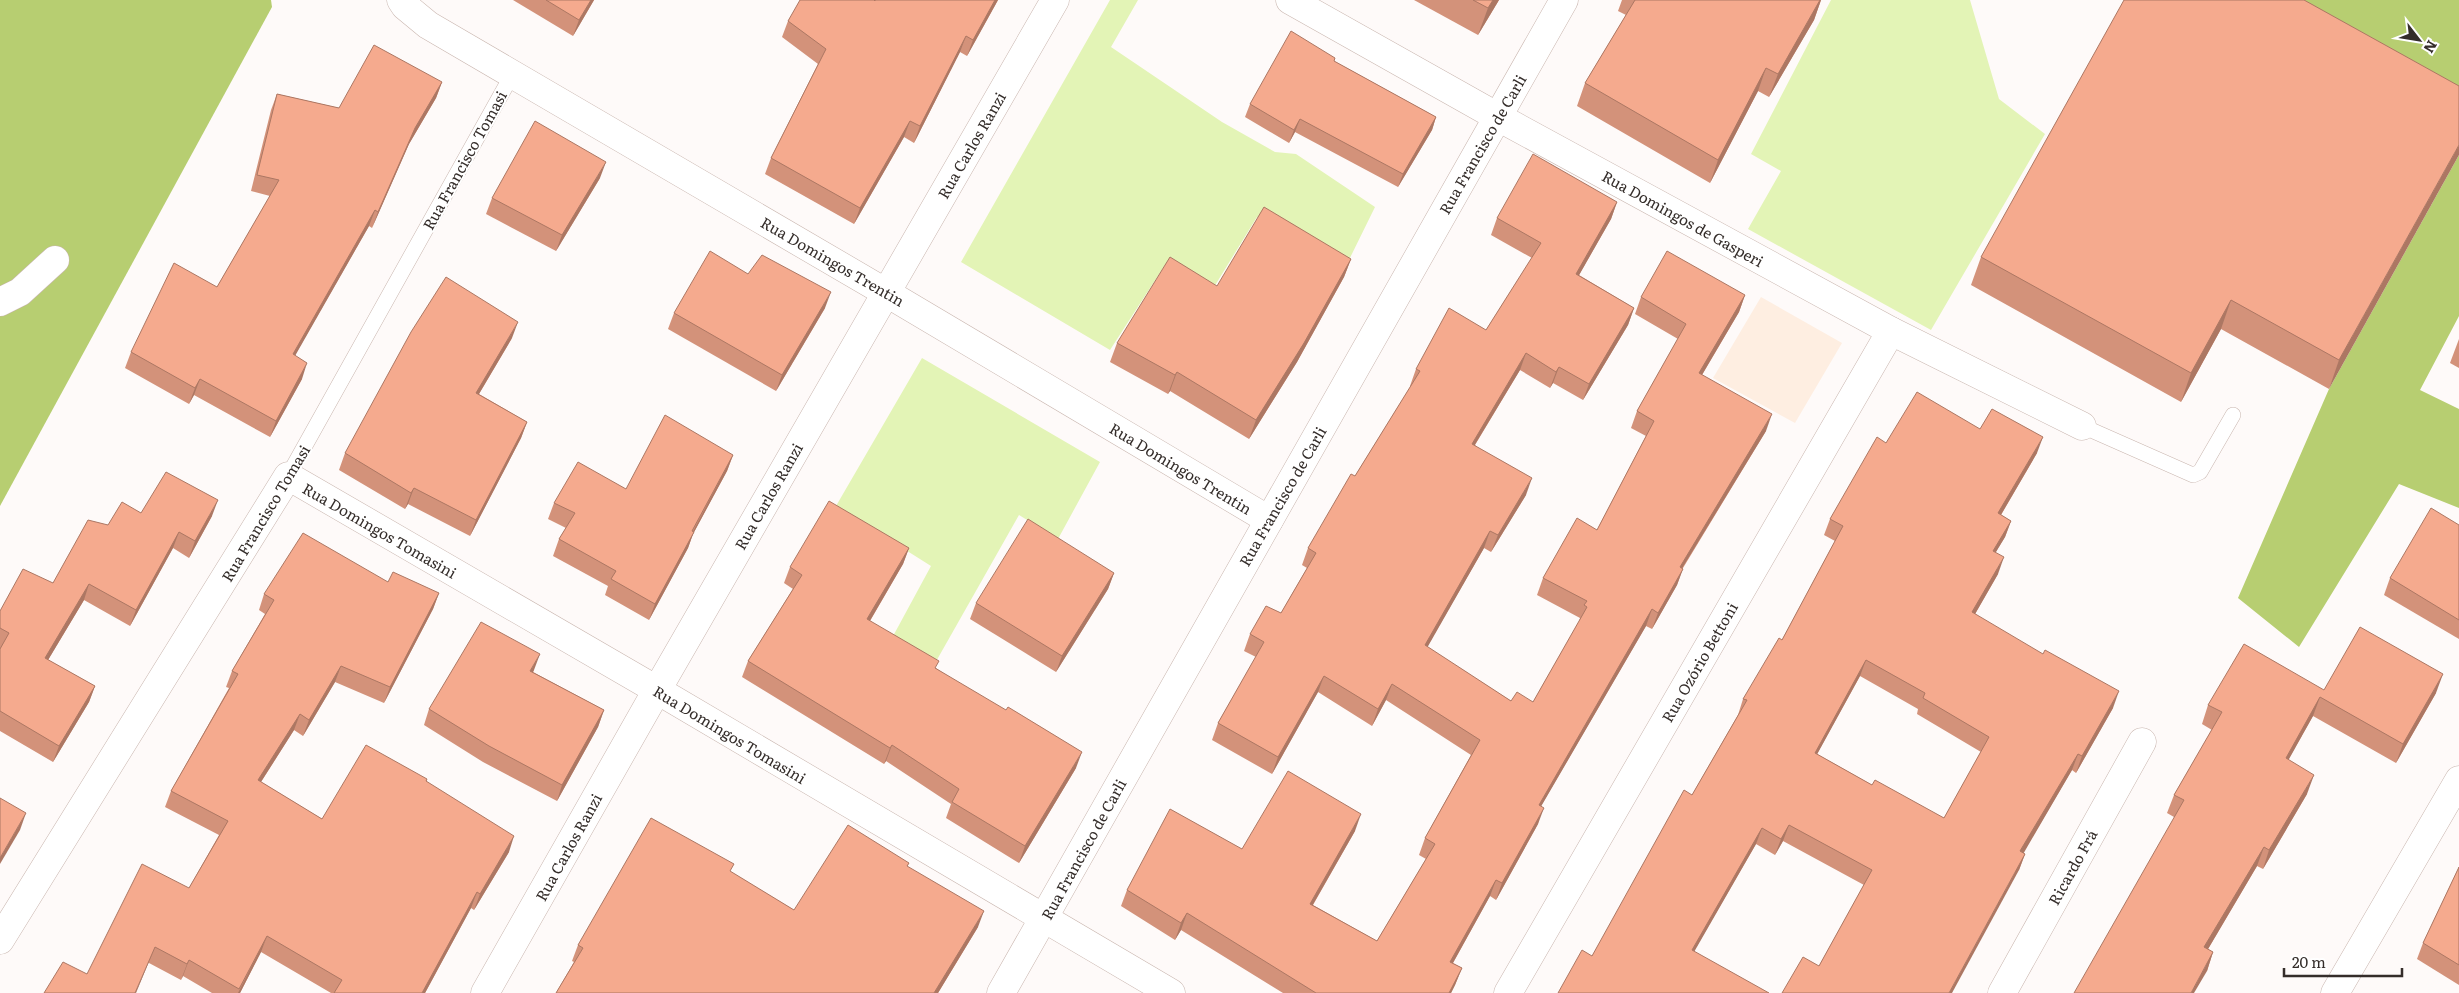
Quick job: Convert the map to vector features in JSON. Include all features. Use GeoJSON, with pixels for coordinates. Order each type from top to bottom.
{"type":"FeatureCollection","features":[{"type":"Feature","properties":{"kind":"street","name":"Rua Domingos Trentin"},"geometry":{"type":"LineString","coordinates":[[401,0],[405,6],[428,25],[885,292],[1268,520]]}},
{"type":"Feature","properties":{"kind":"street","name":"Rua Carlos Ranzi"},"geometry":{"type":"LineString","coordinates":[[486,993],[657,690],[1054,0]]}},
{"type":"Feature","properties":{"kind":"street","name":"Rua Domingos de Gasperi"},"geometry":{"type":"LineString","coordinates":[[1290,0],[1498,117],[1890,332],[2082,426]]}},
{"type":"Feature","properties":{"kind":"street","name":"Rua Francisco de Carli"},"geometry":{"type":"LineString","coordinates":[[1001,993],[1564,0]]}},
{"type":"Feature","properties":{"kind":"street"},"geometry":{"type":"LineString","coordinates":[[0,302],[20,292],[55,260]]}},
{"type":"Feature","properties":{"kind":"street","name":"Rua Ozório Bettoni"},"geometry":{"type":"LineString","coordinates":[[1508,993],[1890,332]]}},
{"type":"Feature","properties":{"kind":"street","name":"Rua Domingos Tomasini"},"geometry":{"type":"LineString","coordinates":[[288,476],[657,690],[1171,993]]}},
{"type":"Feature","properties":{"kind":"street","name":"Rua Francisco Tomasi"},"geometry":{"type":"LineString","coordinates":[[0,940],[288,476]]}},
{"type":"Feature","properties":{"kind":"street","name":"Ricardo Frá"},"geometry":{"type":"LineString","coordinates":[[2002,993],[2142,742]]}},
{"type":"Feature","properties":{"kind":"street"},"geometry":{"type":"LineString","coordinates":[[2335,993],[2459,780]]}},
{"type":"Feature","properties":{"kind":"lane","name":"Rua Francisco Tomasi"},"geometry":{"type":"LineString","coordinates":[[288,476],[512,75]]}},
{"type":"Feature","properties":{"kind":"lane"},"geometry":{"type":"LineString","coordinates":[[2082,426],[2193,476],[2200,472],[2233,415]]}},
{"type":"Feature","properties":{"kind":"shaded area"},"geometry":{"type":"Polygon","coordinates":[[[1761,297],[1842,343],[1795,423],[1713,378],[1761,297]]]}},
{"type":"Feature","properties":{"kind":"green space"},"geometry":{"type":"Polygon","coordinates":[[[0,0],[271,0],[272,7],[0,506],[0,0]]]}},
{"type":"Feature","properties":{"kind":"green space"},"geometry":{"type":"Polygon","coordinates":[[[1110,0],[1138,0],[1111,47],[1222,122],[1275,152],[1296,154],[1375,207],[1346,266],[1257,217],[1211,292],[1165,265],[1110,350],[961,262],[1110,0]]]}},
{"type":"Feature","properties":{"kind":"green space"},"geometry":{"type":"Polygon","coordinates":[[[1831,0],[1970,0],[1999,99],[2045,134],[1931,330],[1748,229],[1781,171],[1751,154],[1831,0]]]}},
{"type":"Feature","properties":{"kind":"green space"},"geometry":{"type":"Polygon","coordinates":[[[2289,0],[2459,0],[2459,119],[2289,0]]]}},
{"type":"Feature","properties":{"kind":"green space"},"geometry":{"type":"Polygon","coordinates":[[[2459,155],[2459,316],[2420,390],[2459,409],[2459,508],[2399,484],[2299,647],[2238,598],[2329,389],[2459,155]]]}},
{"type":"Feature","properties":{"kind":"green space"},"geometry":{"type":"Polygon","coordinates":[[[922,358],[1100,462],[1058,539],[1019,515],[934,665],[892,638],[931,566],[836,506],[922,358]]]}},
{"type":"Feature","properties":{"kind":"building"},"geometry":{"type":"Polygon","coordinates":[[[546,0],[591,0],[579,20],[546,0]]]}},
{"type":"Feature","properties":{"kind":"building"},"geometry":{"type":"Polygon","coordinates":[[[800,0],[995,0],[973,40],[966,36],[920,126],[910,121],[860,208],[771,158],[826,49],[788,21],[800,0]]]}},
{"type":"Feature","properties":{"kind":"building"},"geometry":{"type":"Polygon","coordinates":[[[1473,0],[1493,0],[1488,8],[1473,0]]]}},
{"type":"Feature","properties":{"kind":"building"},"geometry":{"type":"Polygon","coordinates":[[[1635,0],[1820,0],[1778,74],[1766,68],[1718,160],[1585,83],[1635,0]]]}},
{"type":"Feature","properties":{"kind":"building"},"geometry":{"type":"Polygon","coordinates":[[[2124,0],[2304,0],[2459,86],[2459,145],[2339,360],[2231,300],[2191,373],[1981,257],[2124,0]]]}},
{"type":"Feature","properties":{"kind":"building"},"geometry":{"type":"Polygon","coordinates":[[[1291,31],[1335,58],[1334,61],[1436,117],[1403,174],[1300,119],[1294,130],[1250,104],[1291,31]]]}},
{"type":"Feature","properties":{"kind":"building"},"geometry":{"type":"Polygon","coordinates":[[[374,45],[442,82],[415,128],[378,212],[375,210],[293,354],[307,363],[276,421],[200,379],[195,388],[131,352],[174,263],[217,287],[279,180],[257,175],[277,94],[339,108],[374,45]]]}},
{"type":"Feature","properties":{"kind":"building"},"geometry":{"type":"Polygon","coordinates":[[[535,121],[606,162],[562,235],[492,198],[535,121]]]}},
{"type":"Feature","properties":{"kind":"building"},"geometry":{"type":"Polygon","coordinates":[[[1533,154],[1617,202],[1576,274],[1634,308],[1589,384],[1559,367],[1556,372],[1526,353],[1472,444],[1532,478],[1498,535],[1490,531],[1425,645],[1511,701],[1517,692],[1533,702],[1587,607],[1584,605],[1587,601],[1543,578],[1577,518],[1597,530],[1654,421],[1637,411],[1686,324],[1641,297],[1667,251],[1745,295],[1699,373],[1772,414],[1680,567],[1683,569],[1658,613],[1652,609],[1539,805],[1544,808],[1502,883],[1496,880],[1450,962],[1462,968],[1449,993],[1316,993],[1187,913],[1181,923],[1127,890],[1170,809],[1242,849],[1288,771],[1361,814],[1310,904],[1377,941],[1435,844],[1425,838],[1480,740],[1392,684],[1378,709],[1324,676],[1278,757],[1218,723],[1264,642],[1250,634],[1266,606],[1281,613],[1316,553],[1308,548],[1351,474],[1355,476],[1420,371],[1416,369],[1449,308],[1486,330],[1541,243],[1497,218],[1533,154]]]}},
{"type":"Feature","properties":{"kind":"building"},"geometry":{"type":"Polygon","coordinates":[[[1264,207],[1351,259],[1304,343],[1256,420],[1177,372],[1175,375],[1117,343],[1170,257],[1217,286],[1264,207]]]}},
{"type":"Feature","properties":{"kind":"building"},"geometry":{"type":"Polygon","coordinates":[[[710,251],[748,274],[762,255],[831,292],[782,375],[674,313],[710,251]]]}},
{"type":"Feature","properties":{"kind":"building"},"geometry":{"type":"Polygon","coordinates":[[[446,277],[518,322],[476,393],[527,422],[476,520],[414,488],[411,493],[345,453],[411,332],[446,277]]]}},
{"type":"Feature","properties":{"kind":"building"},"geometry":{"type":"Polygon","coordinates":[[[1917,392],[1980,429],[1992,409],[2043,437],[1998,513],[2011,521],[1993,551],[2004,557],[1972,612],[2043,654],[2045,650],[2119,691],[2082,756],[2078,754],[2020,851],[2025,854],[1949,993],[1782,993],[1803,957],[1819,966],[1872,870],[1789,825],[1781,839],[1762,828],[1692,950],[1769,993],[1558,993],[1582,950],[1592,956],[1684,790],[1692,795],[1747,700],[1743,699],[1779,638],[1782,640],[1843,526],[1830,519],[1877,437],[1886,443],[1917,392]],[[1866,660],[1815,753],[1872,785],[1875,780],[1944,818],[1989,737],[1923,698],[1925,693],[1866,660]]]}},
{"type":"Feature","properties":{"kind":"building"},"geometry":{"type":"Polygon","coordinates":[[[665,415],[733,455],[655,604],[611,579],[616,571],[559,539],[575,513],[554,503],[578,462],[626,489],[665,415]]]}},
{"type":"Feature","properties":{"kind":"building"},"geometry":{"type":"Polygon","coordinates":[[[166,472],[218,500],[195,541],[179,532],[136,610],[89,584],[45,658],[95,686],[59,746],[0,711],[0,649],[9,633],[0,628],[0,611],[23,569],[53,583],[88,520],[108,525],[122,502],[141,513],[166,472]]]}},
{"type":"Feature","properties":{"kind":"building"},"geometry":{"type":"Polygon","coordinates":[[[829,501],[909,548],[867,619],[939,661],[935,668],[1006,710],[1008,707],[1082,752],[1025,846],[952,802],[959,789],[892,745],[890,748],[748,661],[802,575],[790,567],[829,501]]]}},
{"type":"Feature","properties":{"kind":"building"},"geometry":{"type":"Polygon","coordinates":[[[2431,508],[2459,525],[2459,620],[2390,578],[2431,508]]]}},
{"type":"Feature","properties":{"kind":"building"},"geometry":{"type":"Polygon","coordinates":[[[1028,519],[1114,573],[1062,656],[976,603],[1028,519]]]}},
{"type":"Feature","properties":{"kind":"building"},"geometry":{"type":"Polygon","coordinates":[[[303,533],[388,582],[393,572],[439,593],[390,687],[341,666],[309,720],[300,714],[258,780],[322,819],[366,745],[427,779],[426,781],[514,836],[480,894],[477,892],[422,993],[334,993],[342,980],[267,936],[239,989],[189,960],[187,964],[155,947],[135,993],[44,993],[63,962],[87,974],[142,864],[189,888],[228,821],[171,791],[238,674],[232,671],[274,600],[264,594],[303,533]]]}},
{"type":"Feature","properties":{"kind":"building"},"geometry":{"type":"Polygon","coordinates":[[[481,622],[540,654],[530,671],[604,710],[562,785],[489,746],[429,709],[481,622]]]}},
{"type":"Feature","properties":{"kind":"building"},"geometry":{"type":"Polygon","coordinates":[[[2360,627],[2443,674],[2403,744],[2320,697],[2286,758],[2314,775],[2269,850],[2264,847],[2204,947],[2213,952],[2191,993],[2074,993],[2184,800],[2174,795],[2222,712],[2208,705],[2244,644],[2324,690],[2360,627]]]}},
{"type":"Feature","properties":{"kind":"building"},"geometry":{"type":"Polygon","coordinates":[[[0,798],[26,813],[0,858],[0,798]]]}},
{"type":"Feature","properties":{"kind":"building"},"geometry":{"type":"Polygon","coordinates":[[[651,818],[734,864],[730,871],[794,910],[848,825],[909,863],[907,866],[984,911],[934,993],[556,993],[583,948],[578,945],[651,818]]]}},
{"type":"Feature","properties":{"kind":"building"},"geometry":{"type":"Polygon","coordinates":[[[2459,867],[2459,965],[2423,943],[2459,867]]]}}]}
